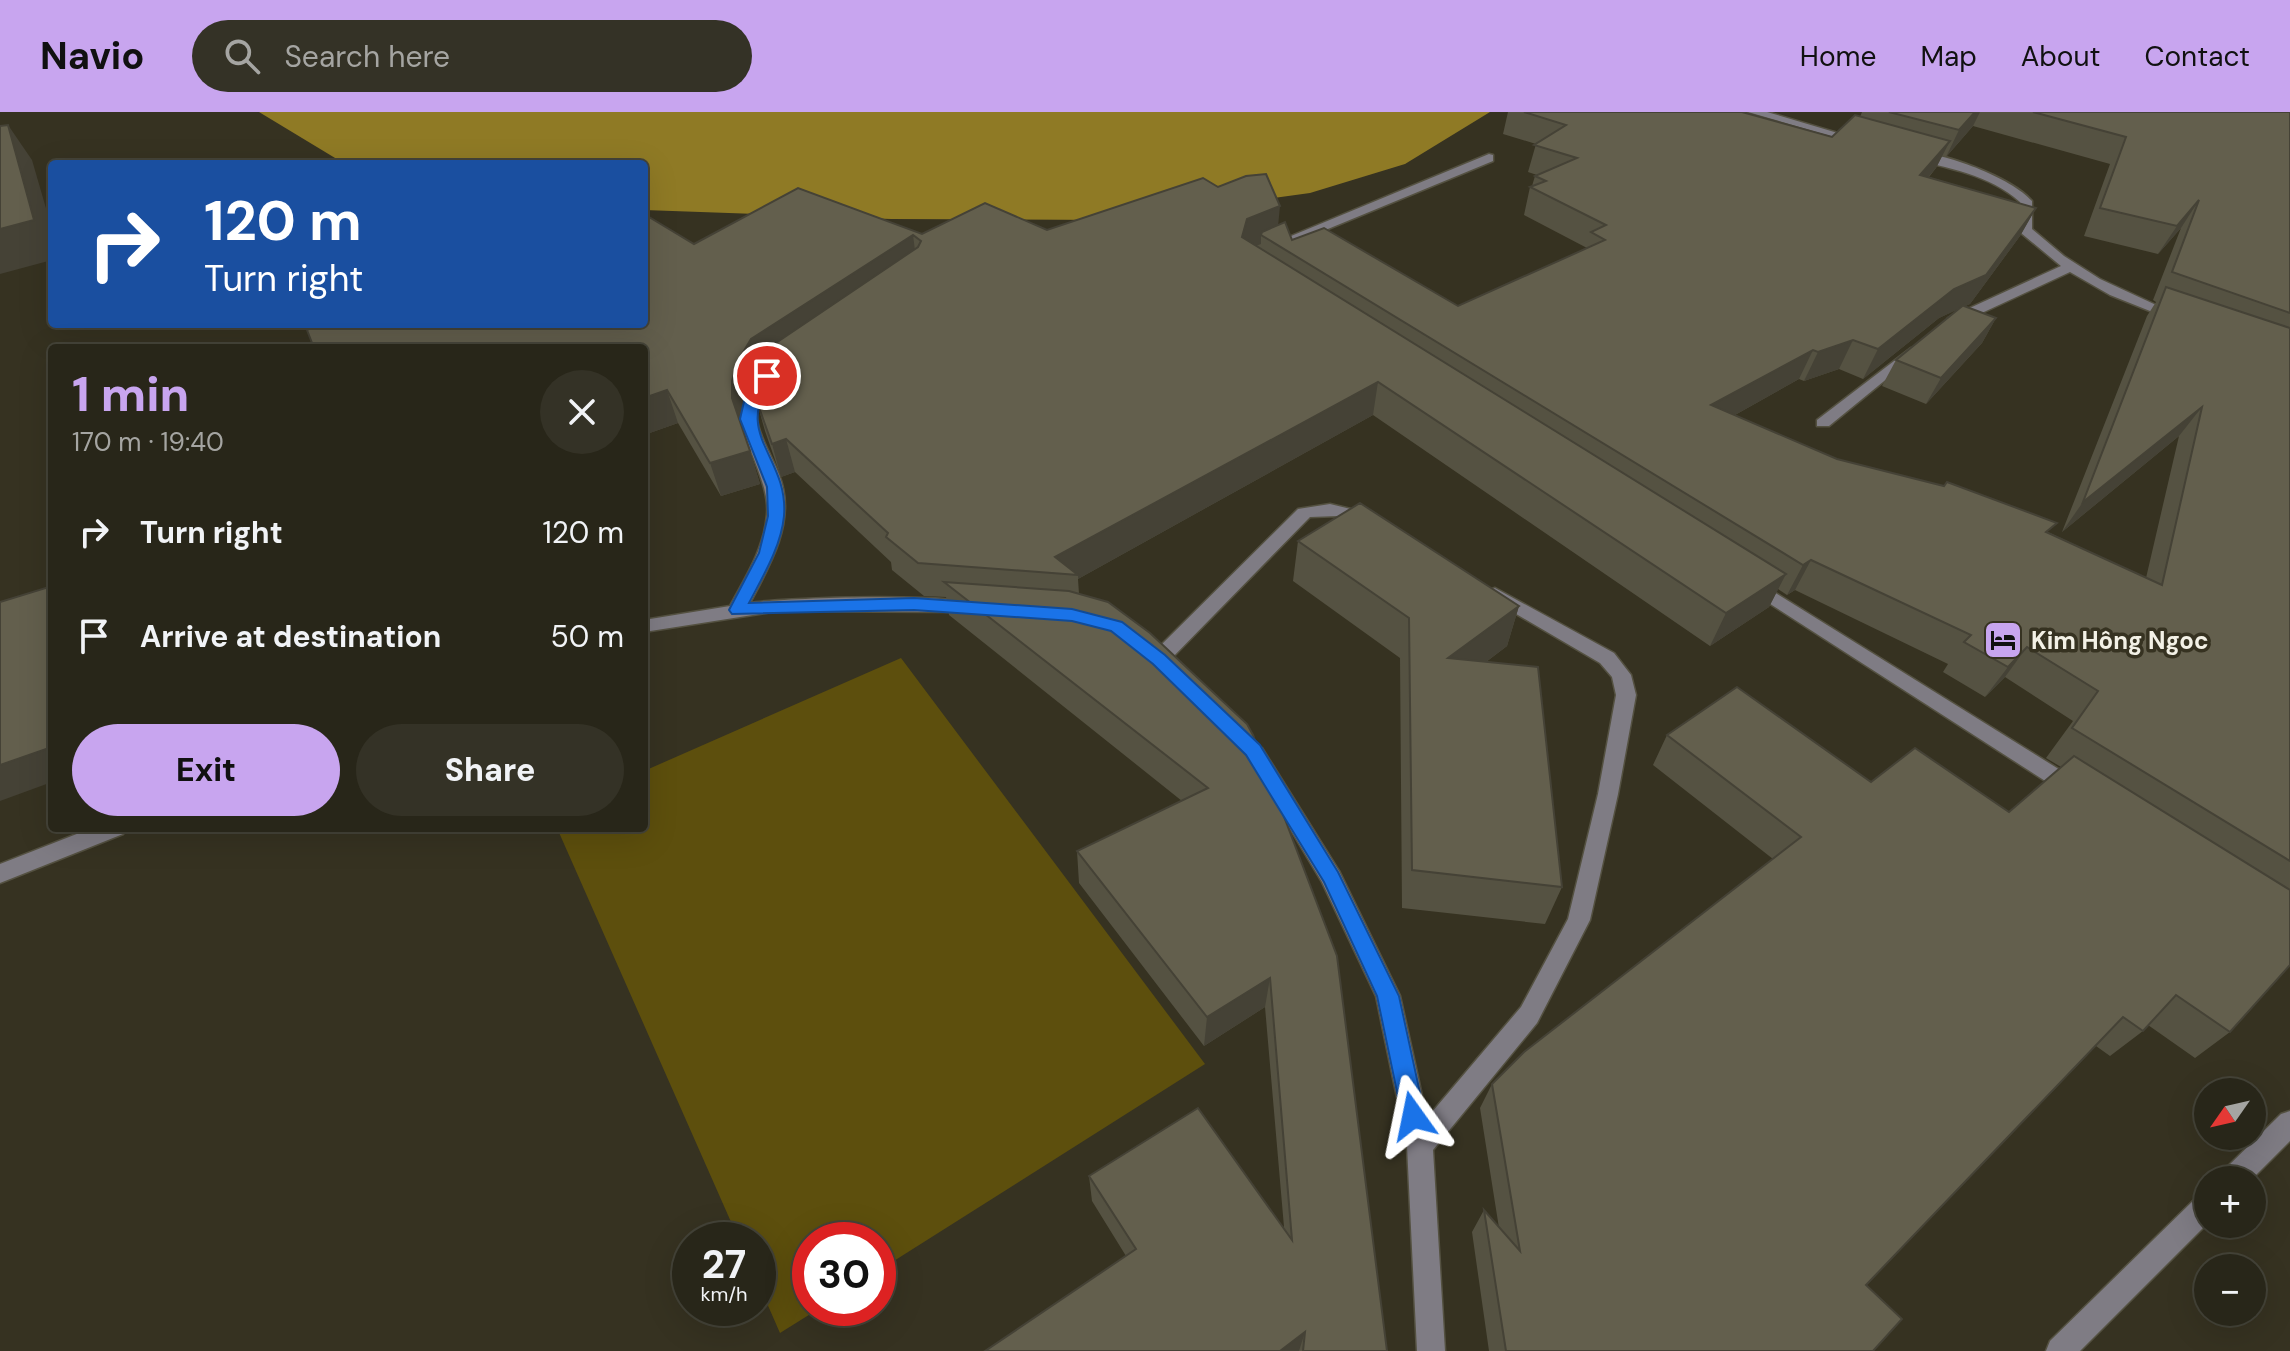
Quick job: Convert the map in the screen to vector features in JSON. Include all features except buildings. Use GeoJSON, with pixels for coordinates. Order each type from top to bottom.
{"type":"FeatureCollection","features":[{"type":"Feature","properties":{"kind":"street"},"geometry":{"type":"LineString","coordinates":[[1754,112],[1873,145]]}},
{"type":"Feature","properties":{"kind":"street"},"geometry":{"type":"LineString","coordinates":[[1903,153],[1993,177],[2017,191],[2026,201],[2026,230],[2069,268],[2137,302],[2190,323]]}},
{"type":"Feature","properties":{"kind":"street"},"geometry":{"type":"LineString","coordinates":[[1251,256],[1489,158]]}},
{"type":"Feature","properties":{"kind":"street"},"geometry":{"type":"LineString","coordinates":[[1823,423],[1946,323],[2069,268]]}},
{"type":"Feature","properties":{"kind":"street"},"geometry":{"type":"LineString","coordinates":[[737,610],[767,553],[776,516],[775,487],[748,419],[753,393],[767,376],[792,359]]}},
{"type":"Feature","properties":{"kind":"street"},"geometry":{"type":"LineString","coordinates":[[1138,643],[1164,664],[1304,513],[1324,508],[1347,510],[1388,533]]}},
{"type":"Feature","properties":{"kind":"street"},"geometry":{"type":"LineString","coordinates":[[1743,579],[2090,799]]}},
{"type":"Feature","properties":{"kind":"street"},"geometry":{"type":"LineString","coordinates":[[1420,1146],[1529,1015],[1579,920],[1608,794],[1626,695],[1621,675],[1607,658],[1470,580]]}},
{"type":"Feature","properties":{"kind":"street"},"geometry":{"type":"LineString","coordinates":[[648,625],[778,605],[914,604],[993,610]]}},
{"type":"Feature","properties":{"kind":"street"},"geometry":{"type":"LineString","coordinates":[[1243,739],[1253,750],[1331,877],[1388,996],[1420,1146],[1431,1351]]}},
{"type":"Feature","properties":{"kind":"street"},"geometry":{"type":"LineString","coordinates":[[0,874],[105,832]]}},
{"type":"Feature","properties":{"kind":"street"},"geometry":{"type":"LineString","coordinates":[[2246,1166],[2290,1123]]}},
{"type":"Feature","properties":{"kind":"street"},"geometry":{"type":"LineString","coordinates":[[2060,1351],[2194,1218]]}},
{"type":"Feature","properties":{"kind":"shaded area"},"geometry":{"type":"Polygon","coordinates":[[[259,112],[1490,112],[1405,164],[1310,193],[1111,220],[891,219],[648,210],[648,160],[338,160],[259,112]]]}},
{"type":"Feature","properties":{"kind":"shaded area"},"geometry":{"type":"Polygon","coordinates":[[[901,658],[1205,1064],[896,1260],[896,1222],[792,1222],[792,1326],[780,1333],[776,1324],[776,1222],[731,1222],[559,832],[648,832],[648,769],[901,658]]]}},
{"type":"Feature","properties":{"kind":"place","name":"Kim Hông Ngoc"},"geometry":{"type":"Point","coordinates":[2003,640]}},
{"type":"Feature","properties":{"kind":"route"},"geometry":{"type":"LineString","coordinates":[[767,376],[753,393],[748,419],[775,487],[776,516],[767,553],[737,610],[778,605],[914,604],[1072,615],[1116,627],[1159,659],[1253,750],[1331,877],[1388,996],[1413,1116]]}}]}
